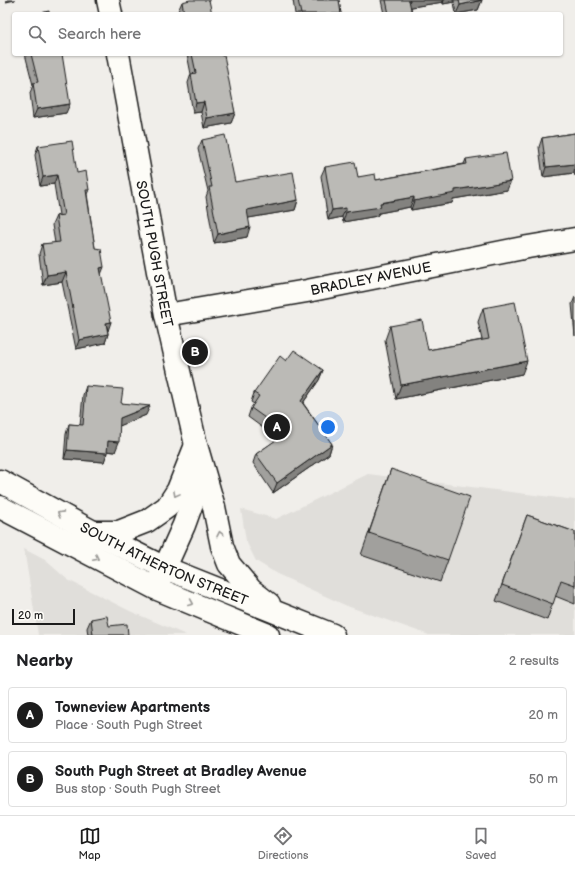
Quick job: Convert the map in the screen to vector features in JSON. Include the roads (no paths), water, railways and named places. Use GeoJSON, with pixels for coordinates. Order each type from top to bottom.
{"type":"FeatureCollection","features":[{"type":"Feature","properties":{"kind":"main road"},"geometry":{"type":"LineString","coordinates":[[108,0],[111,12]]}},
{"type":"Feature","properties":{"kind":"main road","name":"SOUTH PUGH STREET"},"geometry":{"type":"LineString","coordinates":[[118,56],[166,315],[196,445],[197,478],[192,503],[184,525],[155,588]]}},
{"type":"Feature","properties":{"kind":"main road","name":"BRADLEY AVENUE"},"geometry":{"type":"LineString","coordinates":[[166,315],[307,291],[575,239]]}},
{"type":"Feature","properties":{"kind":"main road"},"geometry":{"type":"LineString","coordinates":[[93,532],[119,532],[147,521],[167,507],[178,490],[196,445]]}},
{"type":"Feature","properties":{"kind":"main road"},"geometry":{"type":"LineString","coordinates":[[196,445],[213,501],[222,546],[229,564],[251,590],[286,617]]}},
{"type":"Feature","properties":{"kind":"main road","name":"SOUTH ATHERTON STREET"},"geometry":{"type":"LineString","coordinates":[[0,481],[93,532],[165,568],[333,635]]}},
{"type":"Feature","properties":{"kind":"main road","name":"SOUTH ATHERTON STREET"},"geometry":{"type":"LineString","coordinates":[[0,507],[155,588],[268,635]]}},
{"type":"Feature","properties":{"kind":"place","name":"South Pugh Street at Bradley Avenue"},"geometry":{"type":"Point","coordinates":[195,352]}},
{"type":"Feature","properties":{"kind":"place","name":"Towneview Apartments"},"geometry":{"type":"Point","coordinates":[277,427]}}]}
